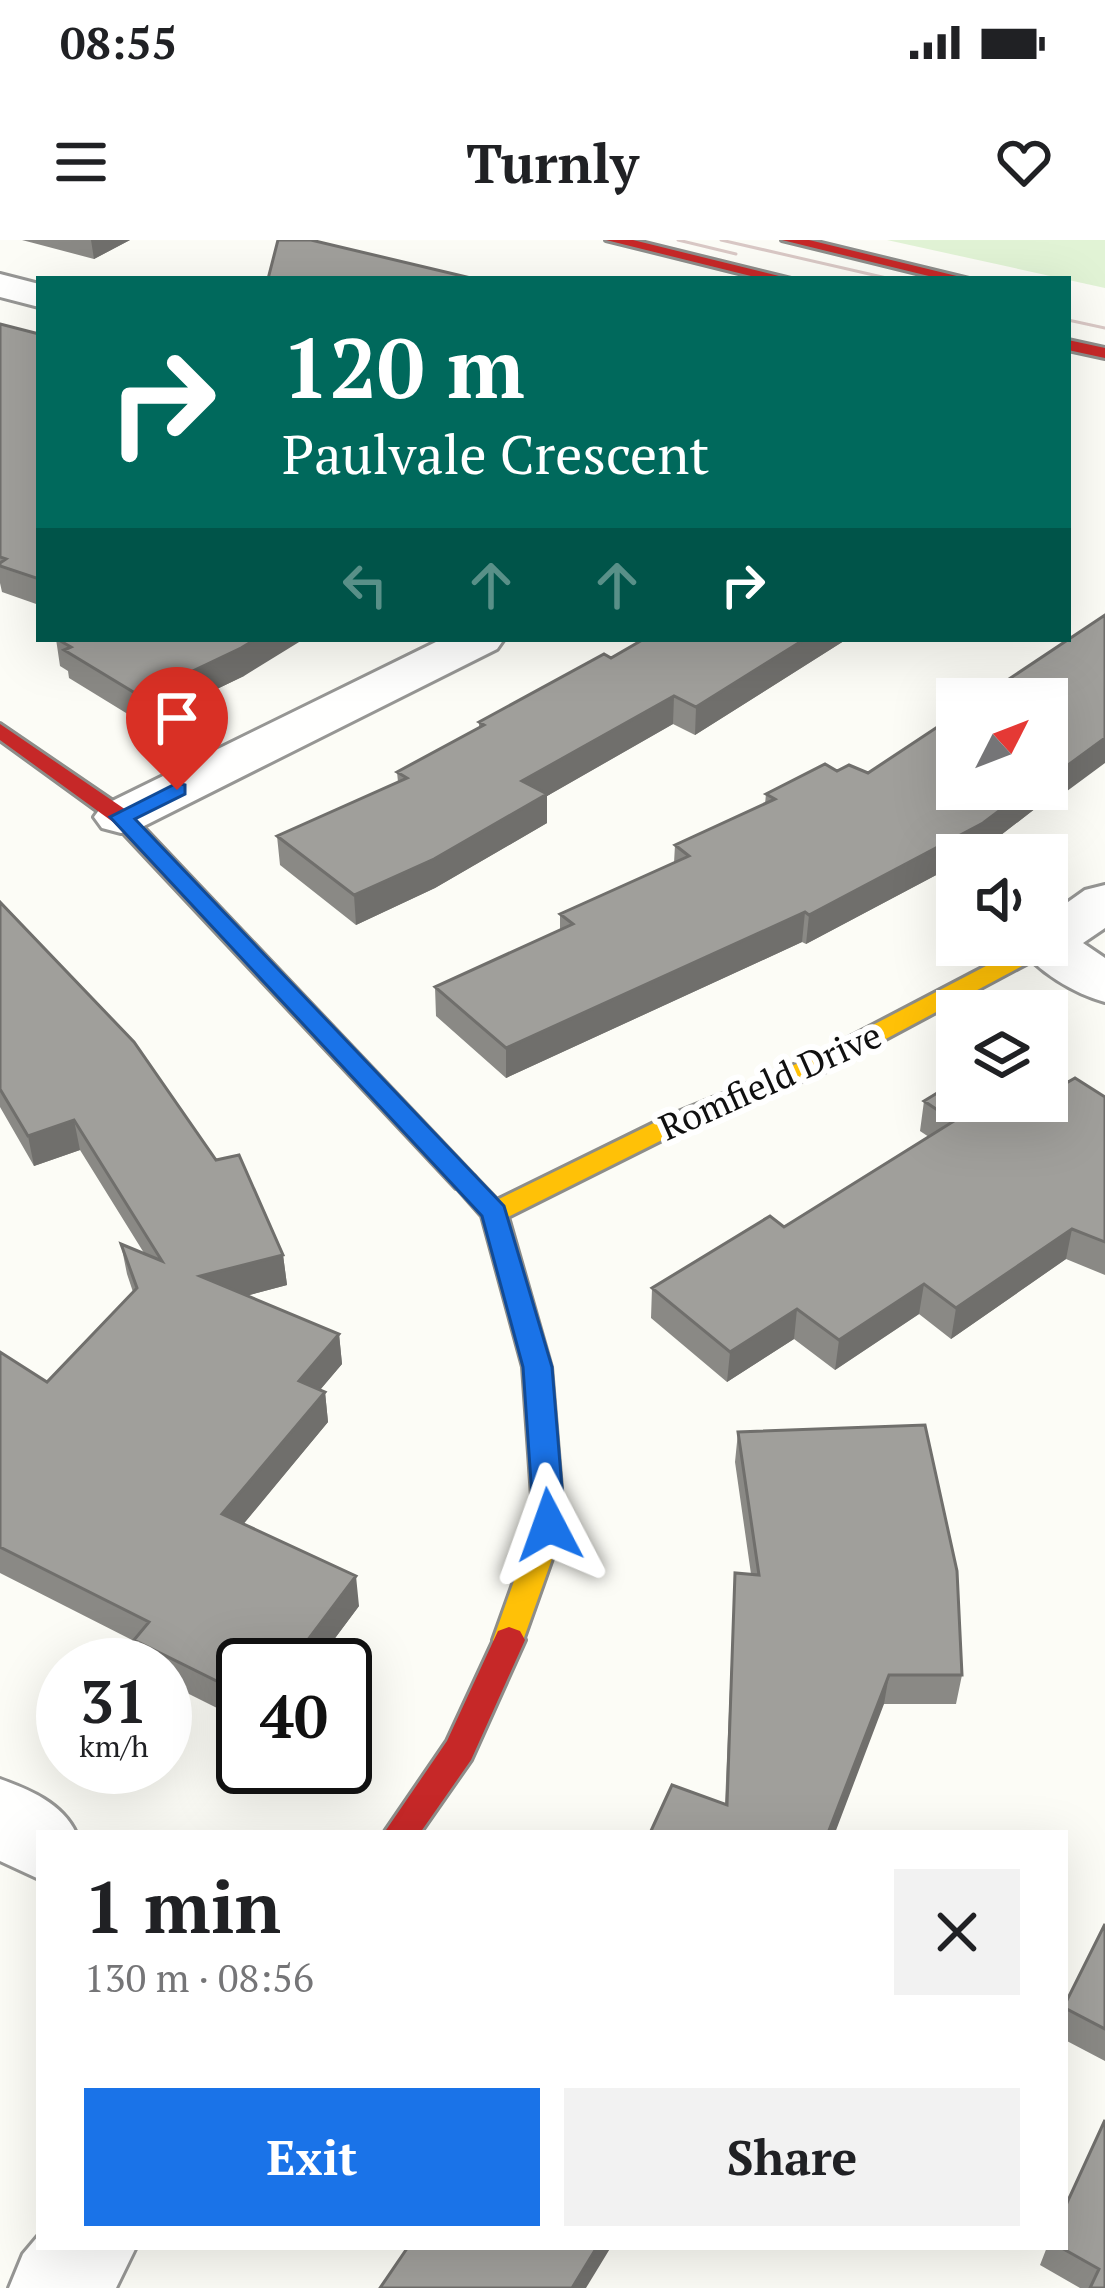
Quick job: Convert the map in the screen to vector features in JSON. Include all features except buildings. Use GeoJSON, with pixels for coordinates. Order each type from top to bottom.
{"type":"FeatureCollection","features":[{"type":"Feature","properties":{"kind":"street"},"geometry":{"type":"LineString","coordinates":[[614,240],[770,276]]}},
{"type":"Feature","properties":{"kind":"street"},"geometry":{"type":"LineString","coordinates":[[789,240],[948,276]]}},
{"type":"Feature","properties":{"kind":"street"},"geometry":{"type":"LineString","coordinates":[[0,285],[36,295]]}},
{"type":"Feature","properties":{"kind":"street"},"geometry":{"type":"LineString","coordinates":[[1071,346],[1105,353]]}},
{"type":"Feature","properties":{"kind":"street"},"geometry":{"type":"LineString","coordinates":[[121,817],[474,642]]}},
{"type":"Feature","properties":{"kind":"street"},"geometry":{"type":"LineString","coordinates":[[0,730],[121,817],[494,1213],[537,1367],[549,1525],[521,1615],[459,1750],[403,1830]]}},
{"type":"Feature","properties":{"kind":"street","name":"Romfield Drive"},"geometry":{"type":"LineString","coordinates":[[1068,928],[1105,902]]}},
{"type":"Feature","properties":{"kind":"street"},"geometry":{"type":"LineString","coordinates":[[1068,959],[1105,984]]}},
{"type":"Feature","properties":{"kind":"street","name":"Romfield Drive"},"geometry":{"type":"LineString","coordinates":[[494,1213],[675,1124],[814,1066],[1004,966]]}},
{"type":"Feature","properties":{"kind":"street"},"geometry":{"type":"LineString","coordinates":[[0,1815],[36,1840]]}},
{"type":"Feature","properties":{"kind":"street"},"geometry":{"type":"LineString","coordinates":[[57,2288],[87,2250]]}},
{"type":"Feature","properties":{"kind":"green space"},"geometry":{"type":"Polygon","coordinates":[[[887,240],[1105,240],[1105,288],[1071,281],[1071,276],[1050,276],[887,240]]]}},
{"type":"Feature","properties":{"kind":"tram line"},"geometry":{"type":"LineString","coordinates":[[678,240],[736,254]]}},
{"type":"Feature","properties":{"kind":"tram line"},"geometry":{"type":"LineString","coordinates":[[721,240],[878,276]]}},
{"type":"Feature","properties":{"kind":"tram line"},"geometry":{"type":"LineString","coordinates":[[1071,321],[1105,328]]}},
{"type":"Feature","properties":{"kind":"traffic: slow"},"geometry":{"type":"LineString","coordinates":[[494,1213],[675,1123],[815,1066],[1004,966]]}},
{"type":"Feature","properties":{"kind":"traffic: slow"},"geometry":{"type":"LineString","coordinates":[[465,1182],[494,1213],[537,1367],[549,1525],[509,1640]]}},
{"type":"Feature","properties":{"kind":"traffic: jam"},"geometry":{"type":"LineString","coordinates":[[613,240],[770,276]]}},
{"type":"Feature","properties":{"kind":"traffic: jam"},"geometry":{"type":"LineString","coordinates":[[789,240],[948,276]]}},
{"type":"Feature","properties":{"kind":"traffic: jam"},"geometry":{"type":"LineString","coordinates":[[1071,346],[1105,353]]}},
{"type":"Feature","properties":{"kind":"traffic: jam"},"geometry":{"type":"LineString","coordinates":[[0,730],[121,817],[465,1182]]}},
{"type":"Feature","properties":{"kind":"traffic: jam"},"geometry":{"type":"LineString","coordinates":[[403,1830],[459,1750],[509,1640]]}},
{"type":"Feature","properties":{"kind":"route"},"geometry":{"type":"LineString","coordinates":[[177,790],[121,817],[494,1213],[537,1367],[549,1525]]}}]}
